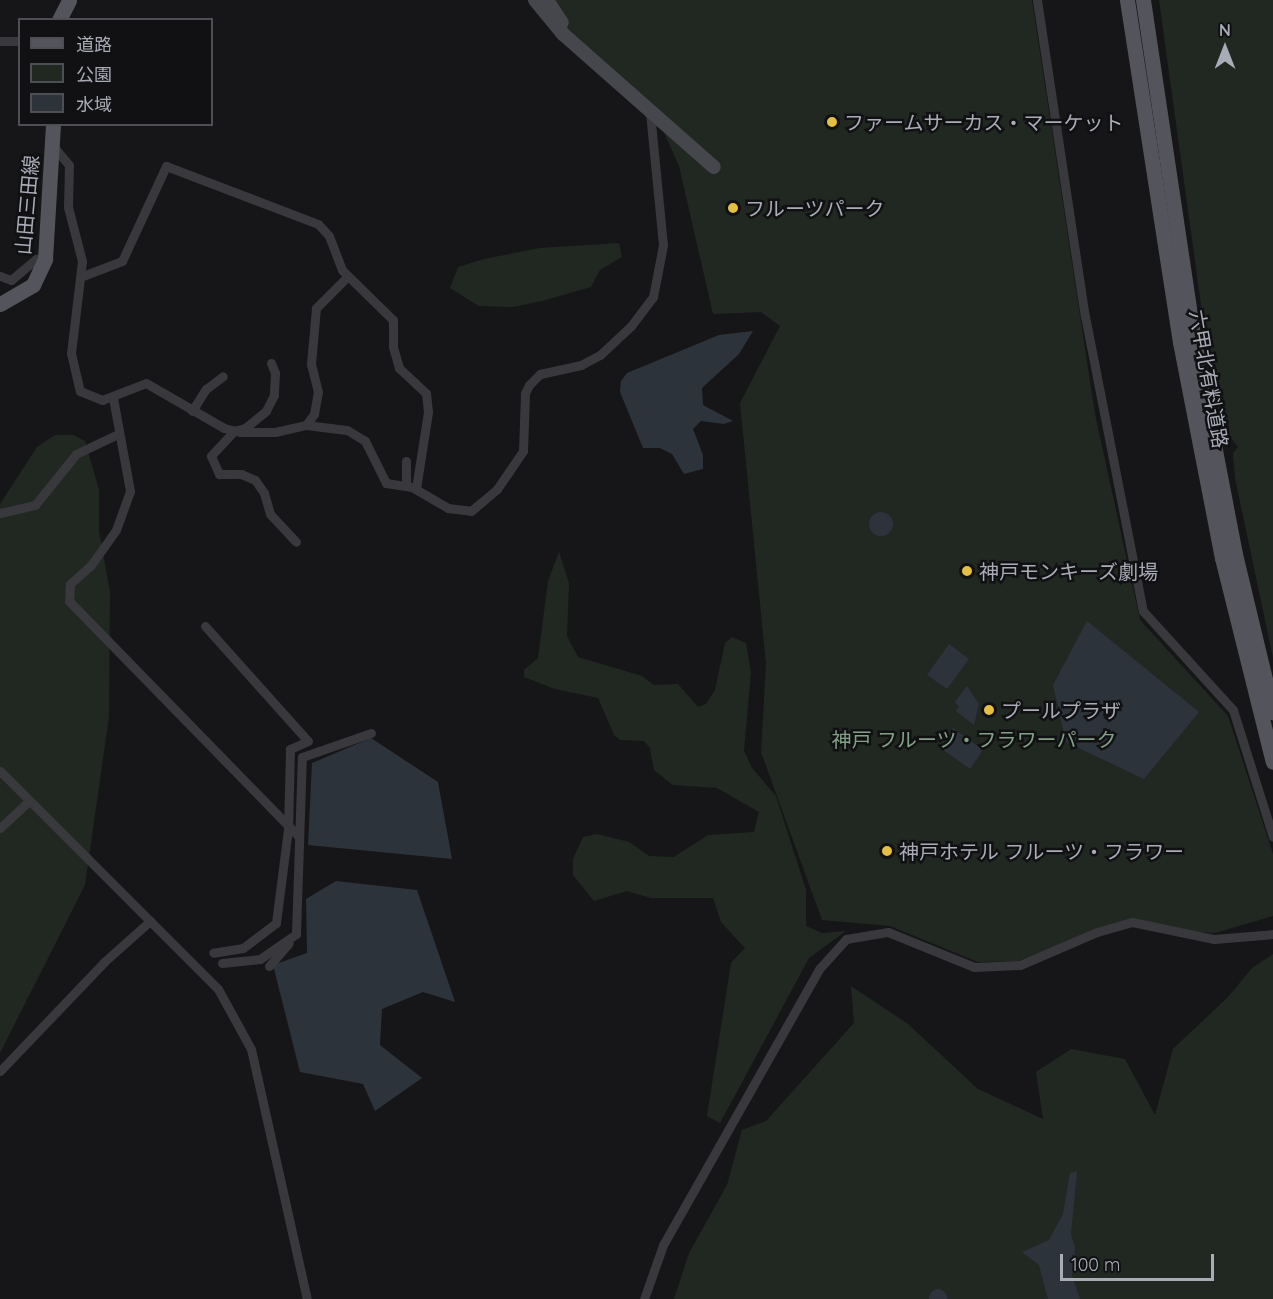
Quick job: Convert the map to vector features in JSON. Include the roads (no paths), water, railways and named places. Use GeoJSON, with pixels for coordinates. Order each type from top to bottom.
{"type":"FeatureCollection","features":[{"type":"Feature","properties":{"kind":"main road"},"geometry":{"type":"LineString","coordinates":[[59,18],[69,0]]}},
{"type":"Feature","properties":{"kind":"main road","name":"六甲北有料道路"},"geometry":{"type":"LineString","coordinates":[[1126,0],[1182,354],[1222,558],[1273,762]]}},
{"type":"Feature","properties":{"kind":"main road","name":"六甲北有料道路"},"geometry":{"type":"LineString","coordinates":[[1143,0],[1196,352],[1235,554],[1273,712]]}},
{"type":"Feature","properties":{"kind":"main road","name":"山田三田線"},"geometry":{"type":"LineString","coordinates":[[0,304],[33,285],[45,259],[54,126]]}},
{"type":"Feature","properties":{"kind":"street"},"geometry":{"type":"LineString","coordinates":[[535,0],[546,16],[714,167]]}},
{"type":"Feature","properties":{"kind":"street"},"geometry":{"type":"LineString","coordinates":[[547,0],[585,52]]}},
{"type":"Feature","properties":{"kind":"street"},"geometry":{"type":"LineString","coordinates":[[1037,0],[1085,316],[1143,611],[1233,710],[1273,837]]}},
{"type":"Feature","properties":{"kind":"street"},"geometry":{"type":"LineString","coordinates":[[0,41],[18,41]]}},
{"type":"Feature","properties":{"kind":"street"},"geometry":{"type":"LineString","coordinates":[[53,146],[69,165],[68,207],[80,245],[80,277],[71,353],[74,374],[80,391],[93,399],[113,398],[129,387],[146,383],[192,411],[234,430],[274,432],[306,425],[333,426],[356,435],[368,446],[386,483],[416,489],[459,512],[471,511],[484,502],[515,466],[523,451],[525,393],[529,385],[540,374],[582,365],[600,355],[632,326],[653,297],[663,245],[655,128],[649,110]]}},
{"type":"Feature","properties":{"kind":"street"},"geometry":{"type":"LineString","coordinates":[[80,277],[122,261],[166,166],[318,224],[329,236],[348,276],[393,320],[393,347],[399,368],[426,393],[428,412],[416,489]]}},
{"type":"Feature","properties":{"kind":"street"},"geometry":{"type":"LineString","coordinates":[[0,276],[11,280],[36,259],[45,259]]}},
{"type":"Feature","properties":{"kind":"street"},"geometry":{"type":"LineString","coordinates":[[306,425],[314,414],[318,392],[311,364],[316,308],[348,276]]}},
{"type":"Feature","properties":{"kind":"street"},"geometry":{"type":"LineString","coordinates":[[271,363],[275,373],[270,403],[245,428],[234,430],[212,456],[219,474],[242,474],[255,480],[264,493],[270,514],[296,542]]}},
{"type":"Feature","properties":{"kind":"street"},"geometry":{"type":"LineString","coordinates":[[192,411],[206,389],[223,376]]}},
{"type":"Feature","properties":{"kind":"street"},"geometry":{"type":"LineString","coordinates":[[113,398],[130,491],[116,530],[91,565],[70,584],[69,601],[288,829],[298,836]]}},
{"type":"Feature","properties":{"kind":"street"},"geometry":{"type":"LineString","coordinates":[[0,513],[35,505],[76,454],[118,434]]}},
{"type":"Feature","properties":{"kind":"street"},"geometry":{"type":"LineString","coordinates":[[405,486],[406,461]]}},
{"type":"Feature","properties":{"kind":"street"},"geometry":{"type":"LineString","coordinates":[[205,626],[308,741],[290,749],[288,829],[276,923],[243,948],[213,953]]}},
{"type":"Feature","properties":{"kind":"street"},"geometry":{"type":"LineString","coordinates":[[269,966],[297,934],[302,757],[371,733]]}},
{"type":"Feature","properties":{"kind":"street"},"geometry":{"type":"LineString","coordinates":[[0,771],[218,989],[251,1049],[307,1299]]}},
{"type":"Feature","properties":{"kind":"street"},"geometry":{"type":"LineString","coordinates":[[0,828],[29,801]]}},
{"type":"Feature","properties":{"kind":"street"},"geometry":{"type":"LineString","coordinates":[[0,1071],[104,962],[150,921]]}},
{"type":"Feature","properties":{"kind":"street"},"geometry":{"type":"LineString","coordinates":[[644,1299],[663,1245],[819,968],[846,939],[888,932],[974,967],[1020,965],[1097,932],[1132,922],[1214,939],[1273,934]]}},
{"type":"Feature","properties":{"kind":"street"},"geometry":{"type":"LineString","coordinates":[[222,963],[260,959],[297,934]]}},
{"type":"Feature","properties":{"kind":"water"},"geometry":{"type":"Polygon","coordinates":[[[753,331],[739,354],[702,388],[703,405],[733,421],[724,424],[701,421],[693,429],[703,455],[703,469],[684,474],[672,454],[660,448],[643,448],[620,392],[621,381],[627,373],[719,335],[753,331]]]}},
{"type":"Feature","properties":{"kind":"water"},"geometry":{"type":"Polygon","coordinates":[[[881,512],[886,513],[892,519],[892,529],[886,535],[881,536],[876,535],[870,529],[869,524],[870,519],[876,513],[881,512]]]}},
{"type":"Feature","properties":{"kind":"water"},"geometry":{"type":"Polygon","coordinates":[[[1087,621],[1199,712],[1144,779],[1066,742],[1053,685],[1087,621]]]}},
{"type":"Feature","properties":{"kind":"water"},"geometry":{"type":"Polygon","coordinates":[[[949,644],[969,659],[947,689],[927,675],[949,644]]]}},
{"type":"Feature","properties":{"kind":"water"},"geometry":{"type":"Polygon","coordinates":[[[967,686],[979,704],[974,725],[956,711],[959,707],[955,702],[967,686]]]}},
{"type":"Feature","properties":{"kind":"water"},"geometry":{"type":"Polygon","coordinates":[[[953,728],[983,750],[970,769],[939,747],[953,728]]]}},
{"type":"Feature","properties":{"kind":"water"},"geometry":{"type":"Polygon","coordinates":[[[371,738],[438,782],[452,859],[308,845],[312,763],[371,738]]]}},
{"type":"Feature","properties":{"kind":"water"},"geometry":{"type":"Polygon","coordinates":[[[336,881],[417,890],[455,1002],[423,992],[382,1009],[380,1045],[422,1078],[375,1111],[363,1084],[300,1072],[273,965],[307,953],[306,899],[336,881]]]}},
{"type":"Feature","properties":{"kind":"water"},"geometry":{"type":"Polygon","coordinates":[[[1077,1171],[1071,1234],[1075,1248],[1072,1276],[1080,1299],[1048,1299],[1039,1265],[1022,1252],[1049,1240],[1063,1214],[1070,1173],[1077,1171]]]}},
{"type":"Feature","properties":{"kind":"place","name":"ファームサーカス・マーケット"},"geometry":{"type":"Point","coordinates":[832,122]}},
{"type":"Feature","properties":{"kind":"place","name":"フルーツパーク"},"geometry":{"type":"Point","coordinates":[733,208]}},
{"type":"Feature","properties":{"kind":"place","name":"神戸モンキーズ劇場"},"geometry":{"type":"Point","coordinates":[967,571]}},
{"type":"Feature","properties":{"kind":"place","name":"プールプラザ"},"geometry":{"type":"Point","coordinates":[989,710]}},
{"type":"Feature","properties":{"kind":"place","name":"神戸ホテル フルーツ・フラワー"},"geometry":{"type":"Point","coordinates":[887,851]}},
{"type":"Feature","properties":{"kind":"park label","name":"神戸 フルーツ・フラワーパーク"},"geometry":{"type":"Point","coordinates":[974,739]}}]}
